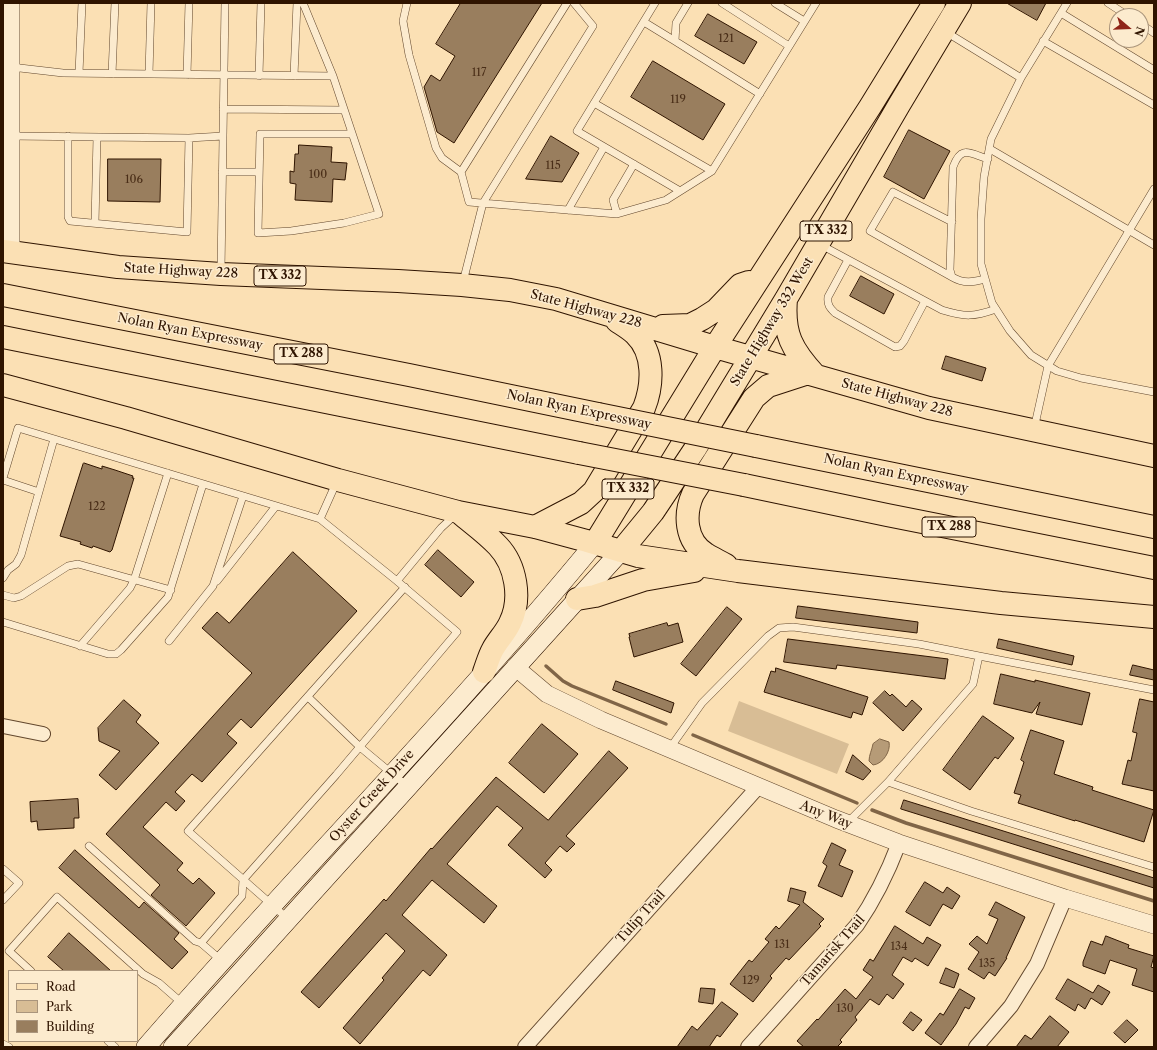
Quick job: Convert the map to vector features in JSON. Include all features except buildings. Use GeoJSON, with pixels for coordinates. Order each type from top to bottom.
{"type":"FeatureCollection","features":[{"type":"Feature","properties":{"kind":"main road","name":"TX 332"},"geometry":{"type":"LineString","coordinates":[[595,543],[756,281],[870,107],[934,3]]}},
{"type":"Feature","properties":{"kind":"main road","name":"State Highway 332 West"},"geometry":{"type":"LineString","coordinates":[[621,551],[657,506],[695,449],[752,357],[960,3]]}},
{"type":"Feature","properties":{"kind":"main road","name":"State Highway 228"},"geometry":{"type":"LineString","coordinates":[[7,251],[118,267],[220,274],[462,284],[510,290],[556,299],[715,347],[928,408],[1154,456]]}},
{"type":"Feature","properties":{"kind":"main road","name":"TX 332"},"geometry":{"type":"LineString","coordinates":[[651,327],[690,325],[716,310],[740,284],[756,281]]}},
{"type":"Feature","properties":{"kind":"main road","name":"Nolan Ryan Expressway"},"geometry":{"type":"LineString","coordinates":[[3,295],[1154,526]]}},
{"type":"Feature","properties":{"kind":"main road"},"geometry":{"type":"LineString","coordinates":[[738,571],[705,554],[697,546],[688,531],[687,512],[693,494],[754,398],[768,386],[812,374],[792,346],[786,325],[786,299]]}},
{"type":"Feature","properties":{"kind":"main road"},"geometry":{"type":"LineString","coordinates":[[535,527],[581,503],[594,491],[644,408],[649,396],[651,382],[650,368],[645,347],[631,330],[604,313]]}},
{"type":"Feature","properties":{"kind":"main road","name":"TX 288"},"geometry":{"type":"LineString","coordinates":[[3,337],[1154,568]]}},
{"type":"Feature","properties":{"kind":"main road"},"geometry":{"type":"LineString","coordinates":[[3,384],[338,480],[458,512],[535,527],[638,556],[738,571],[1001,603],[1154,617]]}},
{"type":"Feature","properties":{"kind":"main road"},"geometry":{"type":"LineString","coordinates":[[458,512],[498,546],[508,561],[515,579],[517,597],[514,614],[510,624],[493,649],[484,672]]}},
{"type":"Feature","properties":{"kind":"main road","name":"Oyster Creek Drive"},"geometry":{"type":"LineString","coordinates":[[146,1047],[183,1004],[484,672],[561,585],[595,543]]}},
{"type":"Feature","properties":{"kind":"main road","name":"Oyster Creek Drive"},"geometry":{"type":"LineString","coordinates":[[173,1047],[621,551]]}},
{"type":"Feature","properties":{"kind":"main road"},"geometry":{"type":"LineString","coordinates":[[577,599],[594,596],[642,580],[715,568]]}},
{"type":"Feature","properties":{"kind":"street"},"geometry":{"type":"LineString","coordinates":[[7,251],[7,204],[11,136],[11,3]]}},
{"type":"Feature","properties":{"kind":"street","name":"Any Way"},"geometry":{"type":"LineString","coordinates":[[515,667],[547,694],[601,720],[847,823],[899,843],[1065,898],[1154,925]]}},
{"type":"Feature","properties":{"kind":"street"},"geometry":{"type":"LineString","coordinates":[[3,726],[43,734]]}},
{"type":"Feature","properties":{"kind":"street","name":"Tulip Trail"},"geometry":{"type":"LineString","coordinates":[[525,1047],[758,787]]}},
{"type":"Feature","properties":{"kind":"street","name":"Tamarisk Trail"},"geometry":{"type":"LineString","coordinates":[[748,1047],[857,925],[882,885],[899,843]]}},
{"type":"Feature","properties":{"kind":"street"},"geometry":{"type":"LineString","coordinates":[[976,1047],[1011,1006],[1037,964],[1065,898]]}},
{"type":"Feature","properties":{"kind":"lane"},"geometry":{"type":"LineString","coordinates":[[79,73],[82,3]]}},
{"type":"Feature","properties":{"kind":"lane"},"geometry":{"type":"LineString","coordinates":[[112,74],[115,3]]}},
{"type":"Feature","properties":{"kind":"lane"},"geometry":{"type":"LineString","coordinates":[[149,74],[151,3]]}},
{"type":"Feature","properties":{"kind":"lane"},"geometry":{"type":"LineString","coordinates":[[187,75],[189,3]]}},
{"type":"Feature","properties":{"kind":"lane"},"geometry":{"type":"LineString","coordinates":[[220,274],[225,3]]}},
{"type":"Feature","properties":{"kind":"lane"},"geometry":{"type":"LineString","coordinates":[[259,76],[261,3]]}},
{"type":"Feature","properties":{"kind":"lane"},"geometry":{"type":"LineString","coordinates":[[294,76],[297,3]]}},
{"type":"Feature","properties":{"kind":"lane"},"geometry":{"type":"LineString","coordinates":[[303,3],[333,76],[379,214],[344,223],[292,231],[258,233],[260,134],[352,134]]}},
{"type":"Feature","properties":{"kind":"lane"},"geometry":{"type":"LineString","coordinates":[[407,3],[403,21],[409,55],[436,148],[442,158],[461,172],[469,202],[617,214],[666,200],[712,171],[816,3]]}},
{"type":"Feature","properties":{"kind":"lane"},"geometry":{"type":"LineString","coordinates":[[461,172],[567,3]]}},
{"type":"Feature","properties":{"kind":"lane"},"geometry":{"type":"LineString","coordinates":[[462,284],[483,203],[593,26],[574,3]]}},
{"type":"Feature","properties":{"kind":"lane"},"geometry":{"type":"LineString","coordinates":[[655,3],[577,131],[680,191]]}},
{"type":"Feature","properties":{"kind":"lane"},"geometry":{"type":"LineString","coordinates":[[675,41],[676,23],[688,3]]}},
{"type":"Feature","properties":{"kind":"lane"},"geometry":{"type":"LineString","coordinates":[[722,3],[789,46]]}},
{"type":"Feature","properties":{"kind":"lane"},"geometry":{"type":"LineString","coordinates":[[775,3],[804,22]]}},
{"type":"Feature","properties":{"kind":"lane"},"geometry":{"type":"LineString","coordinates":[[1067,3],[1021,78],[991,139],[984,177],[981,219],[981,264],[992,303],[1010,331],[1031,355],[1057,371],[1081,378],[1154,392]]}},
{"type":"Feature","properties":{"kind":"lane"},"geometry":{"type":"LineString","coordinates":[[1061,13],[1154,70]]}},
{"type":"Feature","properties":{"kind":"lane"},"geometry":{"type":"LineString","coordinates":[[644,22],[760,94]]}},
{"type":"Feature","properties":{"kind":"lane"},"geometry":{"type":"LineString","coordinates":[[943,30],[1021,78]]}},
{"type":"Feature","properties":{"kind":"lane"},"geometry":{"type":"LineString","coordinates":[[1044,41],[1154,105]]}},
{"type":"Feature","properties":{"kind":"lane"},"geometry":{"type":"LineString","coordinates":[[11,67],[63,73],[224,76],[333,76]]}},
{"type":"Feature","properties":{"kind":"lane"},"geometry":{"type":"LineString","coordinates":[[594,103],[712,171]]}},
{"type":"Feature","properties":{"kind":"lane"},"geometry":{"type":"LineString","coordinates":[[223,109],[344,110]]}},
{"type":"Feature","properties":{"kind":"lane"},"geometry":{"type":"LineString","coordinates":[[11,136],[189,138],[223,136]]}},
{"type":"Feature","properties":{"kind":"lane"},"geometry":{"type":"LineString","coordinates":[[68,136],[68,217],[70,221],[187,232],[189,138]]}},
{"type":"Feature","properties":{"kind":"lane"},"geometry":{"type":"LineString","coordinates":[[95,223],[97,137]]}},
{"type":"Feature","properties":{"kind":"lane"},"geometry":{"type":"LineString","coordinates":[[568,210],[604,147]]}},
{"type":"Feature","properties":{"kind":"lane"},"geometry":{"type":"LineString","coordinates":[[990,149],[1154,245]]}},
{"type":"Feature","properties":{"kind":"lane"},"geometry":{"type":"LineString","coordinates":[[952,277],[950,270],[953,167],[957,156],[961,153],[968,153],[988,159]]}},
{"type":"Feature","properties":{"kind":"lane"},"geometry":{"type":"LineString","coordinates":[[617,214],[613,200],[634,164]]}},
{"type":"Feature","properties":{"kind":"lane"},"geometry":{"type":"LineString","coordinates":[[222,172],[259,172]]}},
{"type":"Feature","properties":{"kind":"lane"},"geometry":{"type":"LineString","coordinates":[[1034,431],[1048,366],[1154,190]]}},
{"type":"Feature","properties":{"kind":"lane"},"geometry":{"type":"LineString","coordinates":[[952,222],[893,192],[870,231],[959,281],[968,282],[985,279]]}},
{"type":"Feature","properties":{"kind":"lane"},"geometry":{"type":"LineString","coordinates":[[819,244],[942,310],[962,316],[978,315],[996,309]]}},
{"type":"Feature","properties":{"kind":"lane"},"geometry":{"type":"LineString","coordinates":[[848,260],[828,297],[827,302],[830,308],[835,313],[895,346],[900,346],[904,341],[925,301]]}},
{"type":"Feature","properties":{"kind":"lane"},"geometry":{"type":"LineString","coordinates":[[39,492],[3,479],[18,428],[320,519],[405,587],[457,632],[360,747],[243,880],[242,896],[201,943]]}},
{"type":"Feature","properties":{"kind":"lane"},"geometry":{"type":"LineString","coordinates":[[3,578],[4,574],[16,564],[21,555],[54,439]]}},
{"type":"Feature","properties":{"kind":"lane"},"geometry":{"type":"LineString","coordinates":[[80,646],[130,588],[134,580],[168,473]]}},
{"type":"Feature","properties":{"kind":"lane"},"geometry":{"type":"LineString","coordinates":[[320,519],[338,480]]}},
{"type":"Feature","properties":{"kind":"lane"},"geometry":{"type":"LineString","coordinates":[[3,622],[108,654],[116,654],[168,597],[203,484]]}},
{"type":"Feature","properties":{"kind":"lane"},"geometry":{"type":"LineString","coordinates":[[213,586],[243,496]]}},
{"type":"Feature","properties":{"kind":"lane"},"geometry":{"type":"LineString","coordinates":[[169,641],[276,506]]}},
{"type":"Feature","properties":{"kind":"lane"},"geometry":{"type":"LineString","coordinates":[[397,581],[441,528],[458,512]]}},
{"type":"Feature","properties":{"kind":"lane"},"geometry":{"type":"LineString","coordinates":[[3,595],[14,598],[21,596],[68,566],[78,564],[171,590]]}},
{"type":"Feature","properties":{"kind":"lane"},"geometry":{"type":"LineString","coordinates":[[288,919],[188,831],[405,587]]}},
{"type":"Feature","properties":{"kind":"lane"},"geometry":{"type":"LineString","coordinates":[[669,749],[702,703],[768,636],[779,628],[793,627],[919,644],[1154,690]]}},
{"type":"Feature","properties":{"kind":"lane"},"geometry":{"type":"LineString","coordinates":[[847,823],[888,782],[973,684],[979,656]]}},
{"type":"Feature","properties":{"kind":"lane"},"geometry":{"type":"LineString","coordinates":[[308,697],[360,747],[408,787]]}},
{"type":"Feature","properties":{"kind":"lane"},"geometry":{"type":"LineString","coordinates":[[888,782],[971,811],[1154,867]]}},
{"type":"Feature","properties":{"kind":"lane"},"geometry":{"type":"LineString","coordinates":[[89,846],[195,941],[201,943],[223,961]]}},
{"type":"Feature","properties":{"kind":"lane"},"geometry":{"type":"LineString","coordinates":[[3,869],[19,883],[3,900]]}},
{"type":"Feature","properties":{"kind":"lane"},"geometry":{"type":"LineString","coordinates":[[30,970],[9,951],[57,898],[143,974],[159,982],[183,1004]]}},
{"type":"Feature","properties":{"kind":"lane"},"geometry":{"type":"LineString","coordinates":[[3,1044],[9,1047]]}},
{"type":"Feature","properties":{"kind":"green space"},"geometry":{"type":"Polygon","coordinates":[[[739,701],[849,744],[837,774],[728,731],[739,701]]]}},
{"type":"Feature","properties":{"kind":"shaded area"},"geometry":{"type":"Polygon","coordinates":[[[880,739],[889,742],[889,749],[883,760],[873,765],[869,761],[870,755],[873,744],[880,739]]]}},
{"type":"Feature","properties":{"kind":"waterway"},"geometry":{"type":"LineString","coordinates":[[546,666],[563,681],[572,686],[666,724]]}},
{"type":"Feature","properties":{"kind":"waterway"},"geometry":{"type":"LineString","coordinates":[[693,735],[857,803]]}},
{"type":"Feature","properties":{"kind":"waterway"},"geometry":{"type":"LineString","coordinates":[[872,810],[906,823],[1154,901]]}}]}
